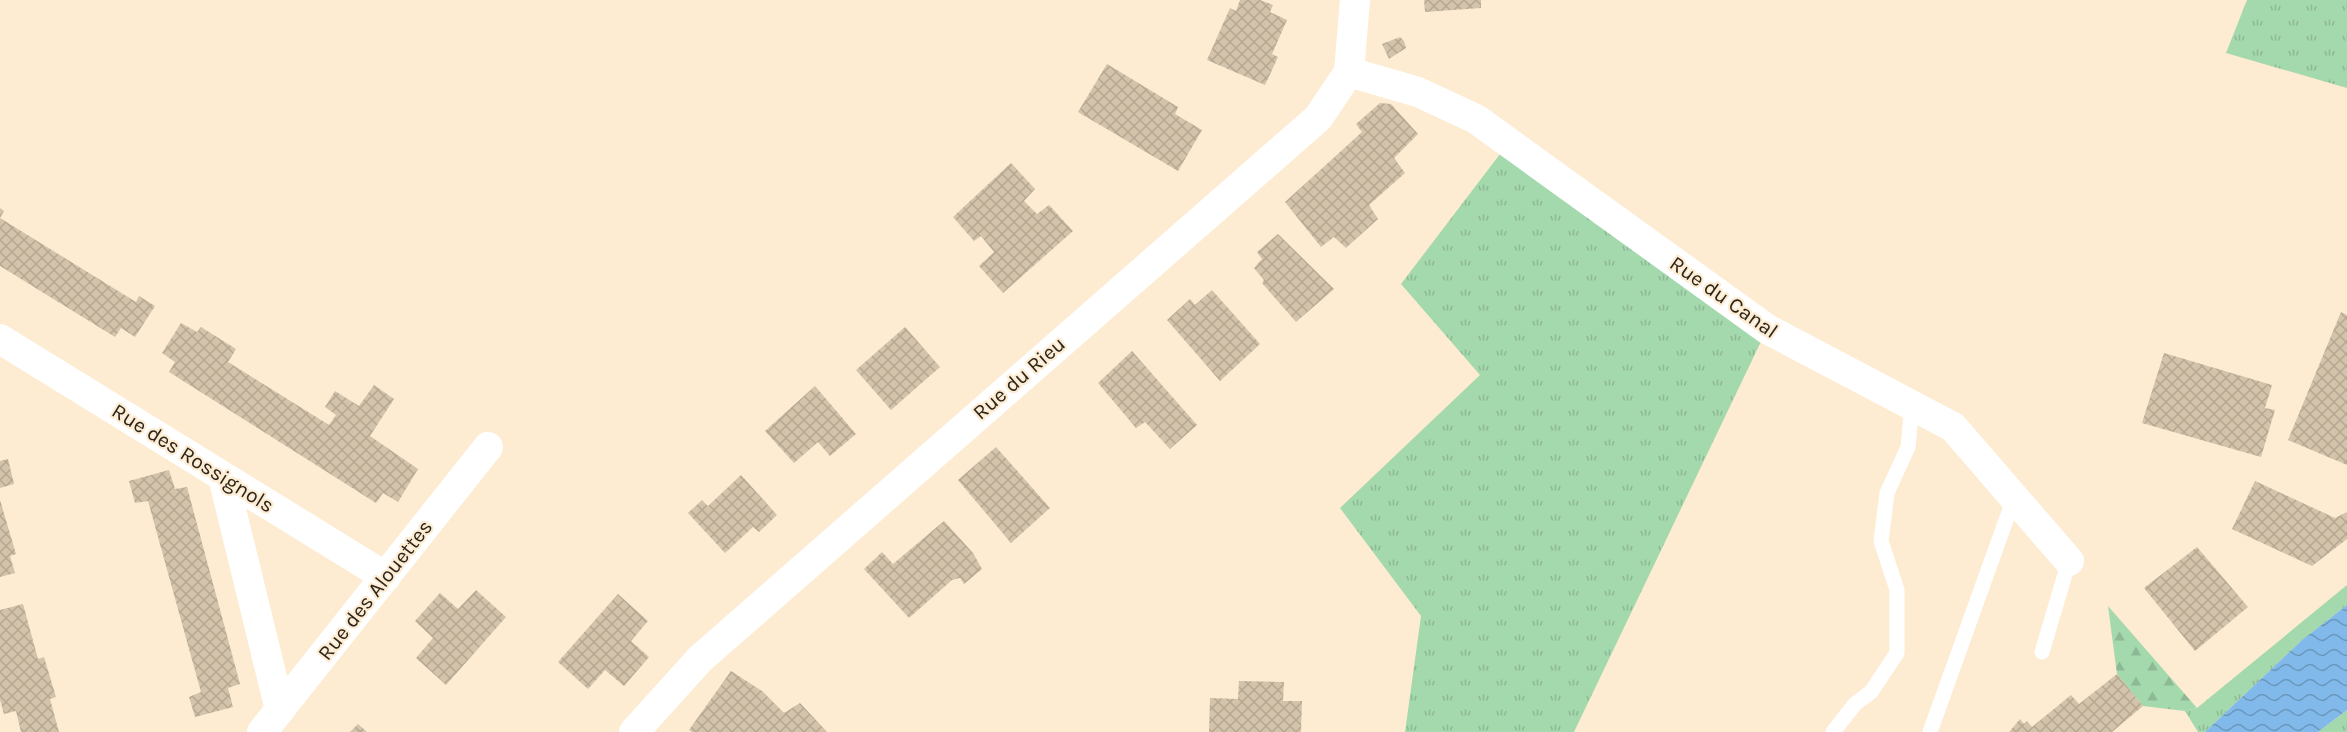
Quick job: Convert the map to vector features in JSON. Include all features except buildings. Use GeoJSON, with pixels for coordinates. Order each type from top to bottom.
{"type":"FeatureCollection","features":[{"type":"Feature","properties":{"kind":"street","name":"Rue du Rieu"},"geometry":{"type":"LineString","coordinates":[[634,732],[700,659],[1318,118],[1349,72],[1355,0]]}},
{"type":"Feature","properties":{"kind":"street","name":"Rue du Canal"},"geometry":{"type":"LineString","coordinates":[[1349,72],[1418,92],[1476,119],[1767,329],[1953,427],[2069,561]]}},
{"type":"Feature","properties":{"kind":"street","name":"Rue des Rossignols"},"geometry":{"type":"LineString","coordinates":[[0,339],[386,577]]}},
{"type":"Feature","properties":{"kind":"street","name":"Rue des Alouettes"},"geometry":{"type":"LineString","coordinates":[[271,721],[488,447]]}},
{"type":"Feature","properties":{"kind":"street"},"geometry":{"type":"LineString","coordinates":[[223,477],[271,721]]}},
{"type":"Feature","properties":{"kind":"lane"},"geometry":{"type":"LineString","coordinates":[[1833,732],[1855,704],[1871,692],[1897,653],[1897,590],[1881,540],[1887,493],[1908,447],[1912,405]]}},
{"type":"Feature","properties":{"kind":"lane"},"geometry":{"type":"LineString","coordinates":[[1929,732],[2014,498]]}},
{"type":"Feature","properties":{"kind":"lane"},"geometry":{"type":"LineString","coordinates":[[2042,652],[2069,561]]}},
{"type":"Feature","properties":{"kind":"green space"},"geometry":{"type":"Polygon","coordinates":[[[2247,0],[2347,0],[2347,88],[2226,53],[2247,0]]]}},
{"type":"Feature","properties":{"kind":"green space"},"geometry":{"type":"Polygon","coordinates":[[[1516,133],[1767,329],[1574,732],[1405,732],[1421,616],[1340,508],[1480,375],[1401,284],[1516,133]]]}},
{"type":"Feature","properties":{"kind":"green space"},"geometry":{"type":"Polygon","coordinates":[[[2347,585],[2347,605],[2302,640],[2205,732],[2198,732],[2185,711],[2197,708],[2347,585]]]}},
{"type":"Feature","properties":{"kind":"green space"},"geometry":{"type":"Polygon","coordinates":[[[2108,606],[2197,708],[2185,711],[2143,706],[2117,674],[2108,606]]]}},
{"type":"Feature","properties":{"kind":"green space"},"geometry":{"type":"Polygon","coordinates":[[[2347,710],[2347,732],[2318,732],[2347,710]]]}},
{"type":"Feature","properties":{"kind":"water"},"geometry":{"type":"Polygon","coordinates":[[[2347,605],[2347,710],[2318,732],[2205,732],[2302,640],[2347,605]]]}}]}
